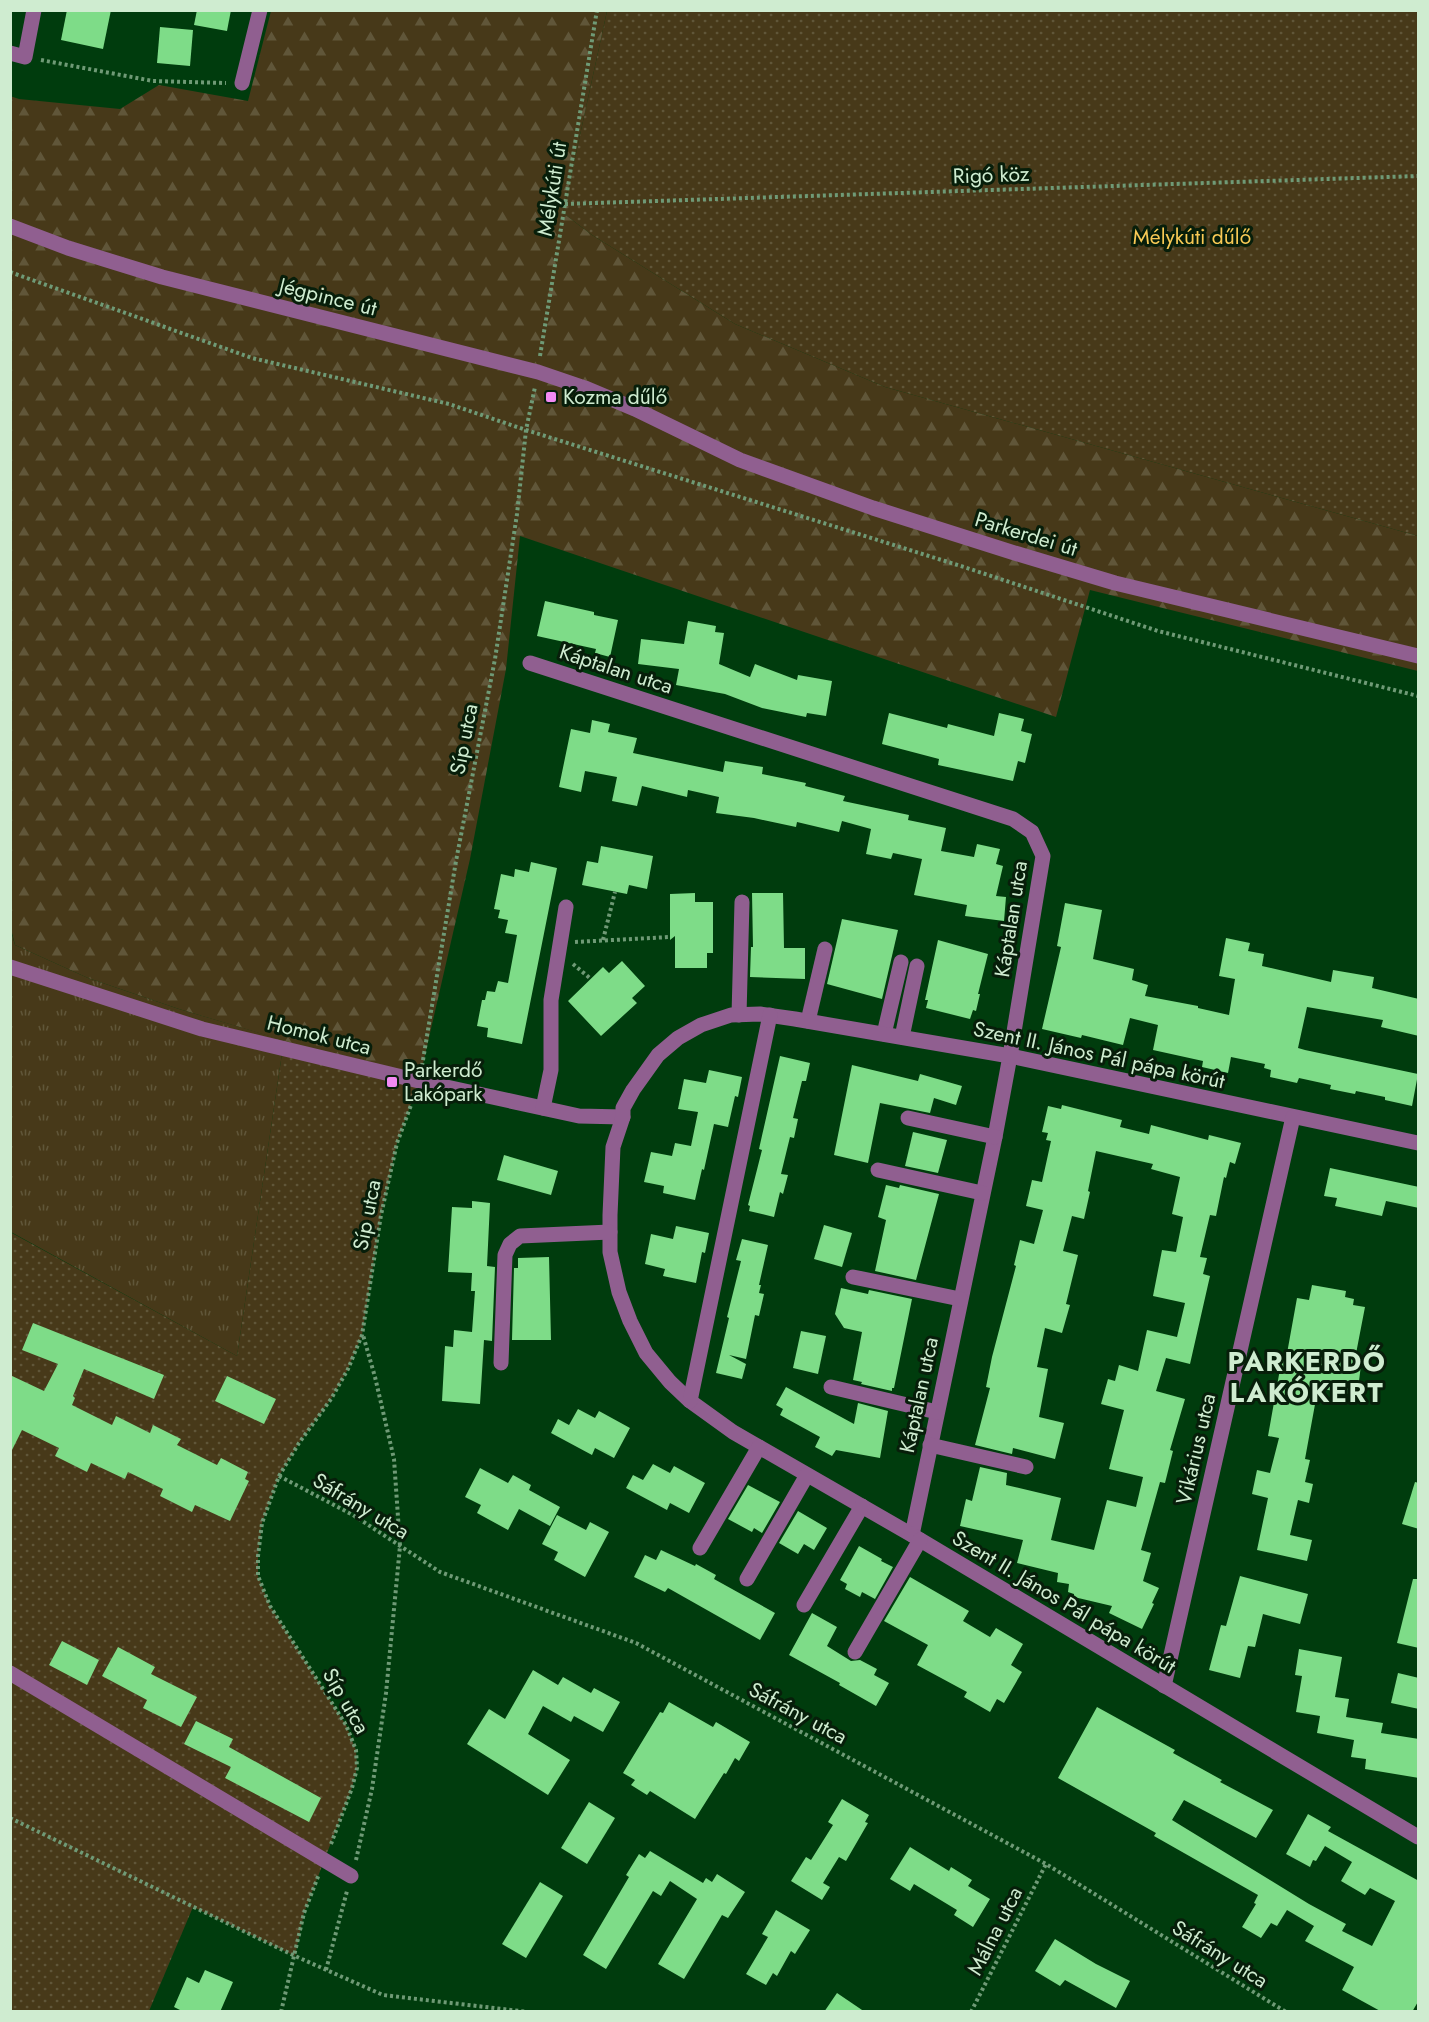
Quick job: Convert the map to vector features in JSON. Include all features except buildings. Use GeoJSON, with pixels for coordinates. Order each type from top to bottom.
{"type":"FeatureCollection","features":[{"type":"Feature","properties":{"kind":"street"},"geometry":{"type":"LineString","coordinates":[[18,55],[34,10]]}},
{"type":"Feature","properties":{"kind":"street"},"geometry":{"type":"LineString","coordinates":[[242,83],[260,10]]}},
{"type":"Feature","properties":{"kind":"street","name":"Jégpince út"},"geometry":{"type":"LineString","coordinates":[[10,226],[68,248],[162,277],[538,372],[585,388],[635,409]]}},
{"type":"Feature","properties":{"kind":"street","name":"Parkerdei út"},"geometry":{"type":"LineString","coordinates":[[635,409],[740,460],[873,508],[1006,551],[1116,583],[1419,656]]}},
{"type":"Feature","properties":{"kind":"street","name":"Káptalan utca"},"geometry":{"type":"LineString","coordinates":[[530,663],[1013,819],[1032,832],[1043,856],[1010,1056],[930,1445],[916,1537],[855,1652]]}},
{"type":"Feature","properties":{"kind":"street"},"geometry":{"type":"LineString","coordinates":[[739,1015],[742,902]]}},
{"type":"Feature","properties":{"kind":"street"},"geometry":{"type":"LineString","coordinates":[[543,1108],[551,1070],[551,1000],[566,907]]}},
{"type":"Feature","properties":{"kind":"street"},"geometry":{"type":"LineString","coordinates":[[807,1021],[825,949]]}},
{"type":"Feature","properties":{"kind":"street"},"geometry":{"type":"LineString","coordinates":[[884,1034],[901,962]]}},
{"type":"Feature","properties":{"kind":"street"},"geometry":{"type":"LineString","coordinates":[[902,1037],[918,966]]}},
{"type":"Feature","properties":{"kind":"street","name":"Homok utca"},"geometry":{"type":"LineString","coordinates":[[10,967],[202,1029],[419,1081],[579,1116],[623,1117]]}},
{"type":"Feature","properties":{"kind":"street","name":"Szent II. János Pál pápa körút"},"geometry":{"type":"LineString","coordinates":[[1419,1143],[1010,1056],[807,1021],[770,1016],[731,1015],[701,1025],[678,1038],[658,1056],[633,1090],[623,1108],[623,1117],[613,1147],[610,1232],[610,1252],[619,1292],[630,1321],[646,1353],[670,1382],[690,1401],[733,1432],[916,1537],[1419,1837]]}},
{"type":"Feature","properties":{"kind":"street"},"geometry":{"type":"LineString","coordinates":[[690,1401],[770,1016]]}},
{"type":"Feature","properties":{"kind":"street","name":"Vikárius utca"},"geometry":{"type":"LineString","coordinates":[[1164,1686],[1293,1117]]}},
{"type":"Feature","properties":{"kind":"street"},"geometry":{"type":"LineString","coordinates":[[908,1118],[994,1137]]}},
{"type":"Feature","properties":{"kind":"street"},"geometry":{"type":"LineString","coordinates":[[878,1170],[982,1193]]}},
{"type":"Feature","properties":{"kind":"street"},"geometry":{"type":"LineString","coordinates":[[501,1363],[504,1255],[510,1244],[520,1236],[610,1232]]}},
{"type":"Feature","properties":{"kind":"street"},"geometry":{"type":"LineString","coordinates":[[853,1276],[960,1299]]}},
{"type":"Feature","properties":{"kind":"street"},"geometry":{"type":"LineString","coordinates":[[831,1388],[937,1412]]}},
{"type":"Feature","properties":{"kind":"street"},"geometry":{"type":"LineString","coordinates":[[930,1445],[1026,1467]]}},
{"type":"Feature","properties":{"kind":"street"},"geometry":{"type":"LineString","coordinates":[[700,1548],[759,1447]]}},
{"type":"Feature","properties":{"kind":"street"},"geometry":{"type":"LineString","coordinates":[[747,1579],[807,1475]]}},
{"type":"Feature","properties":{"kind":"street"},"geometry":{"type":"LineString","coordinates":[[804,1605],[862,1506]]}},
{"type":"Feature","properties":{"kind":"street"},"geometry":{"type":"LineString","coordinates":[[10,1674],[351,1876]]}},
{"type":"Feature","properties":{"kind":"path","name":"Mélykúti út"},"geometry":{"type":"LineString","coordinates":[[538,372],[597,10]]}},
{"type":"Feature","properties":{"kind":"path"},"geometry":{"type":"LineString","coordinates":[[18,55],[153,81],[242,83]]}},
{"type":"Feature","properties":{"kind":"path","name":"Rigó köz"},"geometry":{"type":"LineString","coordinates":[[564,204],[1419,176]]}},
{"type":"Feature","properties":{"kind":"path"},"geometry":{"type":"LineString","coordinates":[[10,272],[252,358],[449,404],[1158,631],[1419,696]]}},
{"type":"Feature","properties":{"kind":"path","name":"Síp utca"},"geometry":{"type":"LineString","coordinates":[[281,2012],[304,1913],[352,1788],[357,1768],[356,1750],[346,1725],[270,1606],[258,1576],[262,1523],[279,1476],[299,1443],[331,1399],[348,1369],[362,1335],[397,1143],[419,1081],[456,861],[495,659],[526,430],[538,372]]}},
{"type":"Feature","properties":{"kind":"path"},"geometry":{"type":"LineString","coordinates":[[603,940],[615,892]]}},
{"type":"Feature","properties":{"kind":"path"},"geometry":{"type":"LineString","coordinates":[[560,944],[670,937]]}},
{"type":"Feature","properties":{"kind":"path"},"geometry":{"type":"LineString","coordinates":[[326,1970],[372,1789],[386,1693],[400,1546],[394,1459],[375,1377],[362,1335]]}},
{"type":"Feature","properties":{"kind":"path","name":"Sáfrány utca"},"geometry":{"type":"LineString","coordinates":[[279,1476],[353,1515],[440,1572],[636,1643],[1046,1864],[1286,2012]]}},
{"type":"Feature","properties":{"kind":"path"},"geometry":{"type":"LineString","coordinates":[[10,1818],[295,1956],[383,1995],[528,2012]]}},
{"type":"Feature","properties":{"kind":"path","name":"Málna utca"},"geometry":{"type":"LineString","coordinates":[[971,2012],[1046,1864]]}},
{"type":"Feature","properties":{"kind":"green space"},"geometry":{"type":"Polygon","coordinates":[[[271,11],[607,11],[563,213],[592,235],[735,324],[885,387],[1418,536],[1418,671],[1090,590],[1056,717],[520,536],[506,669],[470,859],[419,1081],[179,1009],[88,978],[15,945],[11,929],[10,96],[19,99],[120,109],[159,85],[248,101],[271,11]]]}},
{"type":"Feature","properties":{"kind":"green space","name":"Mélykúti dűlő"},"geometry":{"type":"Polygon","coordinates":[[[607,11],[1418,11],[1418,536],[885,387],[735,324],[592,235],[563,213],[607,11]]]}},
{"type":"Feature","properties":{"kind":"green space"},"geometry":{"type":"Polygon","coordinates":[[[10,929],[15,945],[88,978],[179,1009],[284,1040],[237,1356],[11,1232],[10,929]]]}},
{"type":"Feature","properties":{"kind":"green space"},"geometry":{"type":"Polygon","coordinates":[[[284,1040],[419,1081],[397,1143],[381,1215],[362,1335],[348,1369],[331,1399],[299,1443],[279,1476],[262,1523],[258,1556],[258,1576],[270,1606],[346,1725],[356,1750],[357,1768],[352,1788],[304,1913],[295,1956],[193,1907],[149,2011],[11,2011],[10,1232],[237,1356],[284,1040]]]}},
{"type":"Feature","properties":{"kind":"place","name":"Kozma dűlő"},"geometry":{"type":"Point","coordinates":[551,397]}},
{"type":"Feature","properties":{"kind":"place","name":"Parkerdő Lakópark"},"geometry":{"type":"Point","coordinates":[392,1082]}},
{"type":"Feature","properties":{"kind":"district","name":"PARKERDŐ LAKÓKERT"},"geometry":{"type":"Point","coordinates":[1307,1376]}}]}
